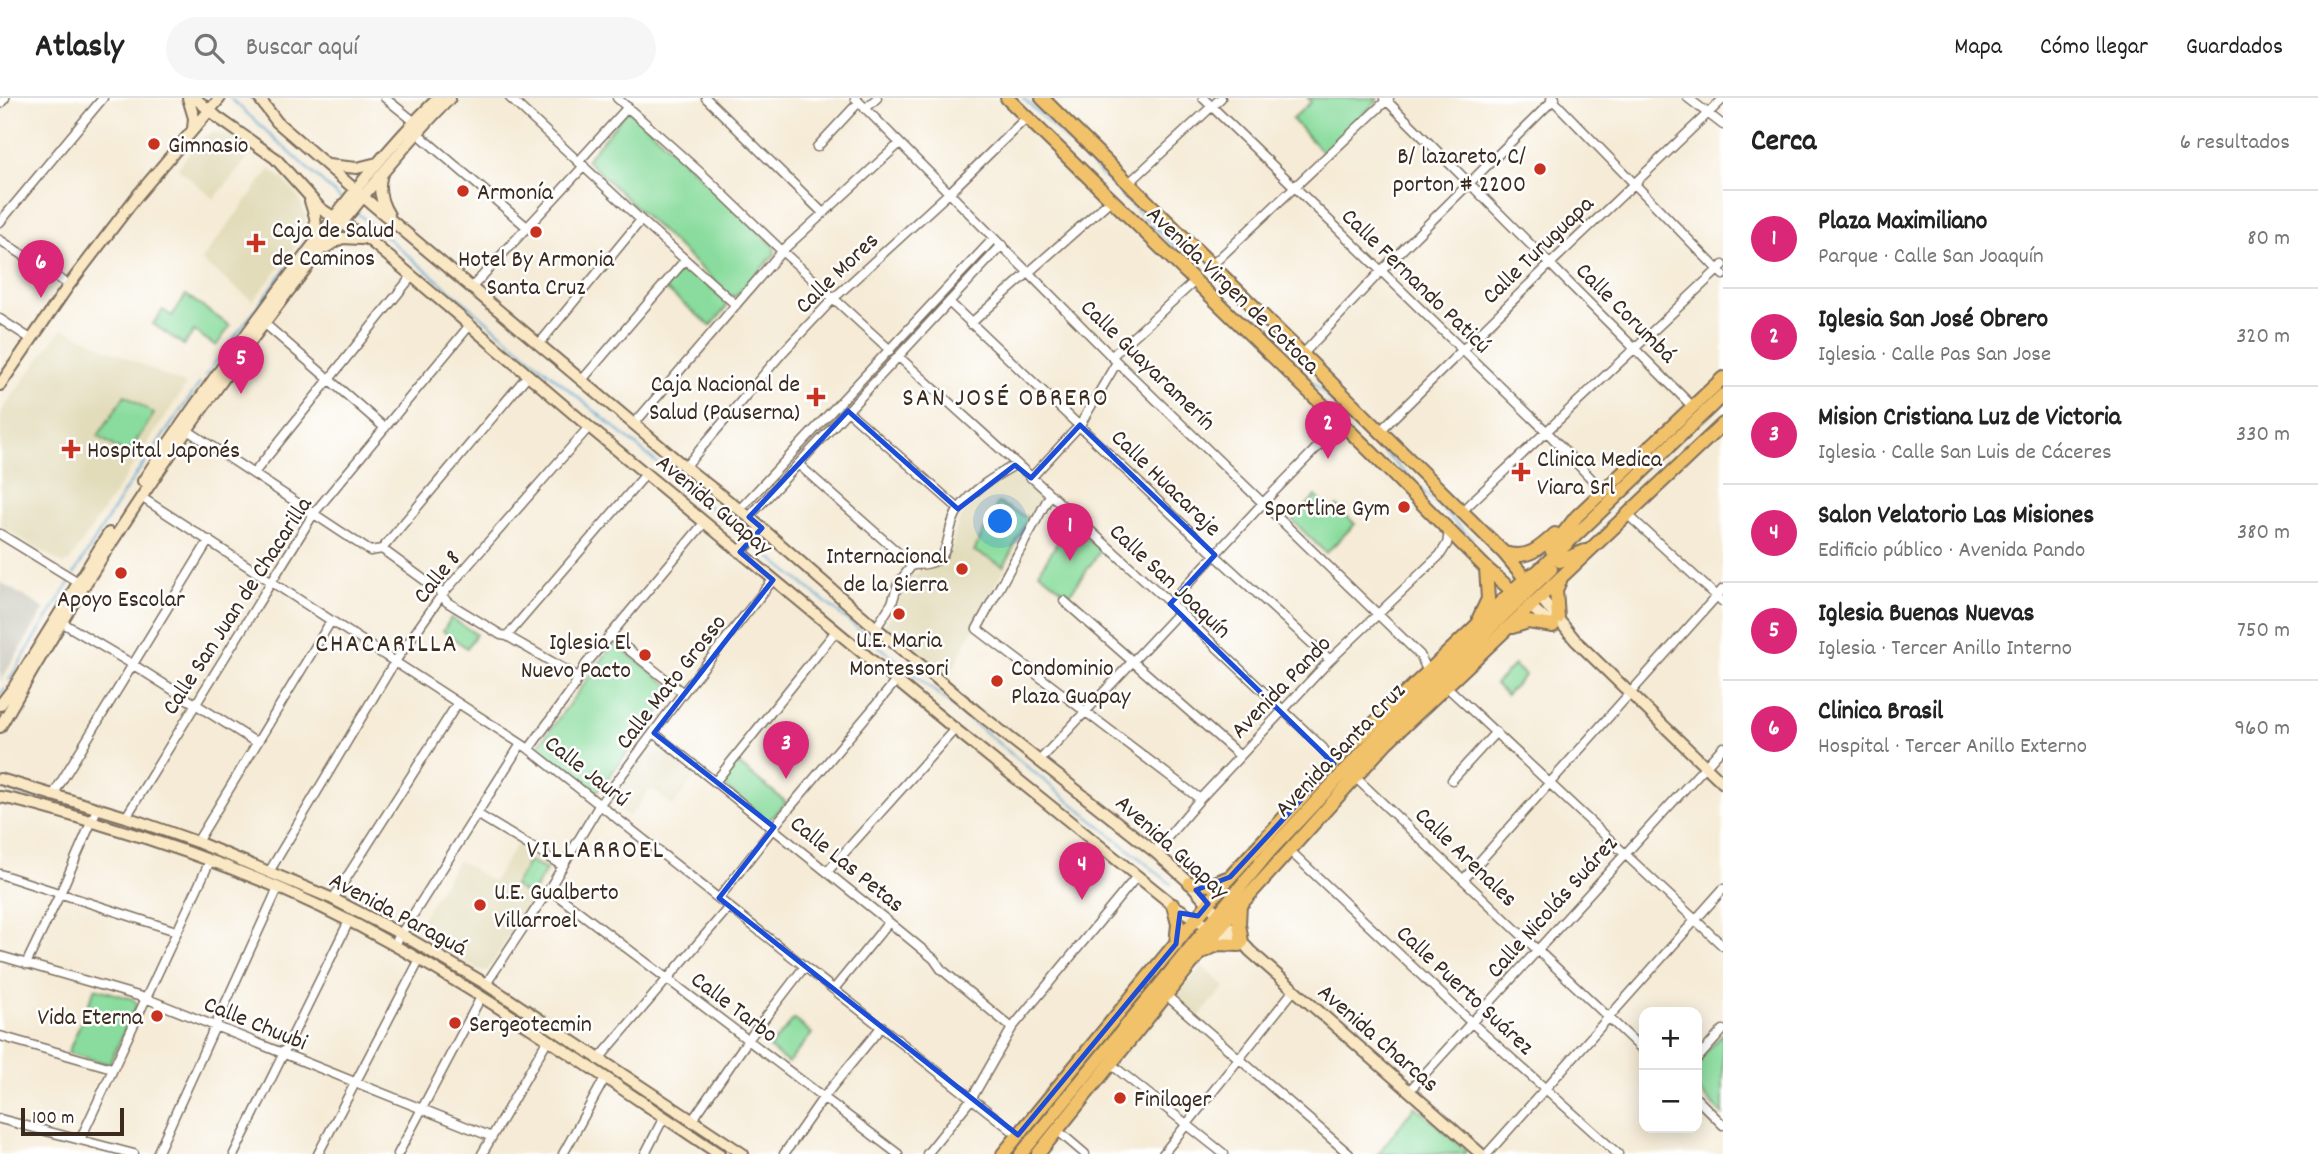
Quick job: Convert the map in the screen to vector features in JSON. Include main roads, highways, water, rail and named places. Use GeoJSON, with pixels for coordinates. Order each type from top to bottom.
{"type":"FeatureCollection","features":[{"type":"Feature","properties":{"kind":"main road"},"geometry":{"type":"LineString","coordinates":[[188,98],[194,118],[193,129]]}},
{"type":"Feature","properties":{"kind":"main road","name":"Avenida Guapay"},"geometry":{"type":"LineString","coordinates":[[195,98],[275,158],[308,195],[369,240],[704,523],[742,549],[773,580],[955,729],[1173,905],[1208,922]]}},
{"type":"Feature","properties":{"kind":"main road","name":"Avenida Guapay"},"geometry":{"type":"LineString","coordinates":[[259,98],[277,122],[327,164],[357,195],[395,223],[685,467],[749,517],[977,712],[1155,852],[1189,883],[1208,922]]}},
{"type":"Feature","properties":{"kind":"main road"},"geometry":{"type":"LineString","coordinates":[[0,727],[139,500],[187,430],[315,257],[340,217],[438,98]]}},
{"type":"Feature","properties":{"kind":"main road"},"geometry":{"type":"LineString","coordinates":[[416,127],[448,98]]}},
{"type":"Feature","properties":{"kind":"main road","name":"Avenida Virgen de Cotoca"},"geometry":{"type":"LineString","coordinates":[[1007,98],[1112,199],[1152,221],[1212,265],[1504,552],[1533,587]]}},
{"type":"Feature","properties":{"kind":"main road"},"geometry":{"type":"LineString","coordinates":[[0,385],[69,285],[219,99]]}},
{"type":"Feature","properties":{"kind":"main road","name":"Avenida Virgen de Cotoca"},"geometry":{"type":"LineString","coordinates":[[1044,99],[1129,184],[1195,281],[1486,568],[1521,598]]}},
{"type":"Feature","properties":{"kind":"main road"},"geometry":{"type":"LineString","coordinates":[[193,129],[211,123],[234,128]]}},
{"type":"Feature","properties":{"kind":"main road"},"geometry":{"type":"LineString","coordinates":[[327,164],[357,168],[386,163]]}},
{"type":"Feature","properties":{"kind":"main road"},"geometry":{"type":"LineString","coordinates":[[386,163],[381,179],[381,195],[385,209],[395,223]]}},
{"type":"Feature","properties":{"kind":"main road"},"geometry":{"type":"LineString","coordinates":[[308,195],[315,217],[317,240]]}},
{"type":"Feature","properties":{"kind":"main road"},"geometry":{"type":"LineString","coordinates":[[0,705],[180,425],[302,259],[340,217]]}},
{"type":"Feature","properties":{"kind":"main road"},"geometry":{"type":"LineString","coordinates":[[315,257],[330,243],[342,238],[369,240]]}},
{"type":"Feature","properties":{"kind":"main road"},"geometry":{"type":"LineString","coordinates":[[264,323],[265,317],[294,280],[302,259]]}},
{"type":"Feature","properties":{"kind":"main road"},"geometry":{"type":"LineString","coordinates":[[222,381],[245,345],[243,337]]}},
{"type":"Feature","properties":{"kind":"main road"},"geometry":{"type":"LineString","coordinates":[[187,430],[188,422],[216,383],[226,360]]}},
{"type":"Feature","properties":{"kind":"main road"},"geometry":{"type":"LineString","coordinates":[[1717,393],[1723,380]]}},
{"type":"Feature","properties":{"kind":"main road","name":"Avenida Santa Cruz"},"geometry":{"type":"LineString","coordinates":[[1533,587],[1532,566],[1556,544],[1577,516],[1693,407],[1717,393]]}},
{"type":"Feature","properties":{"kind":"main road","name":"Avenida Santa Cruz"},"geometry":{"type":"LineString","coordinates":[[1533,587],[1537,572],[1717,393]]}},
{"type":"Feature","properties":{"kind":"main road","name":"Avenida Santa Cruz"},"geometry":{"type":"LineString","coordinates":[[1003,1154],[1176,944],[1234,903],[1289,850],[1387,743],[1475,660],[1521,598],[1564,566],[1723,407]]}},
{"type":"Feature","properties":{"kind":"main road"},"geometry":{"type":"LineString","coordinates":[[1556,622],[1556,590],[1564,566],[1590,549],[1721,429]]}},
{"type":"Feature","properties":{"kind":"main road"},"geometry":{"type":"LineString","coordinates":[[123,512],[135,501],[179,434],[187,430]]}},
{"type":"Feature","properties":{"kind":"main road"},"geometry":{"type":"LineString","coordinates":[[78,582],[88,577],[139,500]]}},
{"type":"Feature","properties":{"kind":"main road"},"geometry":{"type":"LineString","coordinates":[[1504,552],[1520,556],[1533,553],[1577,516]]}},
{"type":"Feature","properties":{"kind":"main road"},"geometry":{"type":"LineString","coordinates":[[742,549],[762,528]]}},
{"type":"Feature","properties":{"kind":"main road"},"geometry":{"type":"LineString","coordinates":[[1466,547],[1477,551],[1485,542],[1485,534]]}},
{"type":"Feature","properties":{"kind":"main road"},"geometry":{"type":"LineString","coordinates":[[1470,631],[1488,599],[1486,568]]}},
{"type":"Feature","properties":{"kind":"main road"},"geometry":{"type":"LineString","coordinates":[[44,654],[50,637],[77,592],[78,582]]}},
{"type":"Feature","properties":{"kind":"main road"},"geometry":{"type":"LineString","coordinates":[[1533,587],[1556,622]]}},
{"type":"Feature","properties":{"kind":"main road"},"geometry":{"type":"LineString","coordinates":[[1521,598],[1556,622],[1723,783]]}},
{"type":"Feature","properties":{"kind":"main road","name":"Avenida Santa Cruz"},"geometry":{"type":"LineString","coordinates":[[1021,1154],[1208,922],[1230,877],[1344,752],[1440,659],[1470,631],[1521,598]]}},
{"type":"Feature","properties":{"kind":"main road"},"geometry":{"type":"LineString","coordinates":[[1495,631],[1528,622],[1556,622]]}},
{"type":"Feature","properties":{"kind":"main road","name":"Avenida Santa Cruz"},"geometry":{"type":"LineString","coordinates":[[1234,903],[1240,887],[1269,852],[1371,743],[1495,631]]}},
{"type":"Feature","properties":{"kind":"main road"},"geometry":{"type":"LineString","coordinates":[[1328,790],[1387,743]]}},
{"type":"Feature","properties":{"kind":"main road","name":"Avenida Paraguá"},"geometry":{"type":"LineString","coordinates":[[0,779],[126,817],[197,842],[333,899],[401,934],[486,984],[597,1060],[743,1154]]}},
{"type":"Feature","properties":{"kind":"main road","name":"Avenida Paraguá"},"geometry":{"type":"LineString","coordinates":[[0,797],[144,837],[278,888],[349,921],[481,997],[719,1154]]}},
{"type":"Feature","properties":{"kind":"main road"},"geometry":{"type":"LineString","coordinates":[[0,804],[28,803]]}},
{"type":"Feature","properties":{"kind":"main road"},"geometry":{"type":"LineString","coordinates":[[1189,883],[1210,885],[1230,877]]}},
{"type":"Feature","properties":{"kind":"main road"},"geometry":{"type":"LineString","coordinates":[[1201,953],[1219,944],[1243,946],[1234,903]]}},
{"type":"Feature","properties":{"kind":"main road"},"geometry":{"type":"LineString","coordinates":[[1173,905],[1178,924],[1176,944]]}},
{"type":"Feature","properties":{"kind":"main road","name":"Avenida Santa Cruz"},"geometry":{"type":"LineString","coordinates":[[1038,1154],[1201,953],[1208,922]]}},
{"type":"Feature","properties":{"kind":"main road","name":"Avenida Charcas"},"geometry":{"type":"LineString","coordinates":[[1208,922],[1243,946],[1294,990],[1474,1152]]}},
{"type":"Feature","properties":{"kind":"main road"},"geometry":{"type":"LineString","coordinates":[[1037,1135],[1083,1098]]}},
{"type":"Feature","properties":{"kind":"waterway"},"geometry":{"type":"LineString","coordinates":[[230,98],[341,199]]}},
{"type":"Feature","properties":{"kind":"waterway"},"geometry":{"type":"LineString","coordinates":[[1023,98],[1472,539]]}},
{"type":"Feature","properties":{"kind":"waterway"},"geometry":{"type":"LineString","coordinates":[[356,212],[747,538]]}},
{"type":"Feature","properties":{"kind":"waterway"},"geometry":{"type":"LineString","coordinates":[[205,376],[312,234]]}},
{"type":"Feature","properties":{"kind":"waterway"},"geometry":{"type":"LineString","coordinates":[[74,574],[126,489],[200,383]]}},
{"type":"Feature","properties":{"kind":"waterway"},"geometry":{"type":"LineString","coordinates":[[754,544],[1171,884]]}},
{"type":"Feature","properties":{"kind":"waterway"},"geometry":{"type":"LineString","coordinates":[[9,680],[69,583]]}},
{"type":"Feature","properties":{"kind":"waterway"},"geometry":{"type":"LineString","coordinates":[[0,695],[5,688]]}},
{"type":"Feature","properties":{"kind":"waterway"},"geometry":{"type":"LineString","coordinates":[[0,788],[83,811]]}},
{"type":"Feature","properties":{"kind":"place","name":"Gimnasio"},"geometry":{"type":"Point","coordinates":[154,144]}},
{"type":"Feature","properties":{"kind":"place","name":"B/ lazareto, C/ porton # 2200"},"geometry":{"type":"Point","coordinates":[1540,169]}},
{"type":"Feature","properties":{"kind":"place","name":"Armonía"},"geometry":{"type":"Point","coordinates":[463,191]}},
{"type":"Feature","properties":{"kind":"place","name":"Hotel By Armonia Santa Cruz"},"geometry":{"type":"Point","coordinates":[536,232]}},
{"type":"Feature","properties":{"kind":"place","name":"Caja de Salud de Caminos"},"geometry":{"type":"Point","coordinates":[256,243]}},
{"type":"Feature","properties":{"kind":"place","name":"Clinica Brasil"},"geometry":{"type":"Point","coordinates":[41,298]}},
{"type":"Feature","properties":{"kind":"place","name":"Iglesia Buenas Nuevas"},"geometry":{"type":"Point","coordinates":[241,394]}},
{"type":"Feature","properties":{"kind":"place","name":"Caja Nacional de Salud (Pauserna)"},"geometry":{"type":"Point","coordinates":[816,397]}},
{"type":"Feature","properties":{"kind":"place","name":"Hospital Japonés"},"geometry":{"type":"Point","coordinates":[71,449]}},
{"type":"Feature","properties":{"kind":"place","name":"Iglesia San José Obrero"},"geometry":{"type":"Point","coordinates":[1328,459]}},
{"type":"Feature","properties":{"kind":"place","name":"Clinica Medica Viara Srl"},"geometry":{"type":"Point","coordinates":[1521,472]}},
{"type":"Feature","properties":{"kind":"place","name":"Sportline Gym"},"geometry":{"type":"Point","coordinates":[1404,507]}},
{"type":"Feature","properties":{"kind":"place","name":"Plaza Maximiliano"},"geometry":{"type":"Point","coordinates":[1070,561]}},
{"type":"Feature","properties":{"kind":"place","name":"Internacional de la Sierra"},"geometry":{"type":"Point","coordinates":[962,569]}},
{"type":"Feature","properties":{"kind":"place","name":"Apoyo Escolar"},"geometry":{"type":"Point","coordinates":[121,573]}},
{"type":"Feature","properties":{"kind":"place","name":"U.E. Maria Montessori"},"geometry":{"type":"Point","coordinates":[899,614]}},
{"type":"Feature","properties":{"kind":"place","name":"Iglesia El Nuevo Pacto"},"geometry":{"type":"Point","coordinates":[645,655]}},
{"type":"Feature","properties":{"kind":"place","name":"Condominio Plaza Guapay"},"geometry":{"type":"Point","coordinates":[997,681]}},
{"type":"Feature","properties":{"kind":"place","name":"Mision Cristiana Luz de Victoria"},"geometry":{"type":"Point","coordinates":[786,779]}},
{"type":"Feature","properties":{"kind":"place","name":"Salon Velatorio Las Misiones"},"geometry":{"type":"Point","coordinates":[1082,900]}},
{"type":"Feature","properties":{"kind":"place","name":"U.E. Gualberto Villarroel"},"geometry":{"type":"Point","coordinates":[480,905]}},
{"type":"Feature","properties":{"kind":"place","name":"Vida Eterna"},"geometry":{"type":"Point","coordinates":[157,1016]}},
{"type":"Feature","properties":{"kind":"place","name":"Sergeotecmin"},"geometry":{"type":"Point","coordinates":[455,1023]}},
{"type":"Feature","properties":{"kind":"place","name":"Finilager"},"geometry":{"type":"Point","coordinates":[1120,1098]}},
{"type":"Feature","properties":{"kind":"district","name":"SAN JOSÉ OBRERO"},"geometry":{"type":"Point","coordinates":[1006,396]}},
{"type":"Feature","properties":{"kind":"district","name":"CHACARILLA"},"geometry":{"type":"Point","coordinates":[387,642]}},
{"type":"Feature","properties":{"kind":"district","name":"VILLARROEL"},"geometry":{"type":"Point","coordinates":[596,848]}}]}
